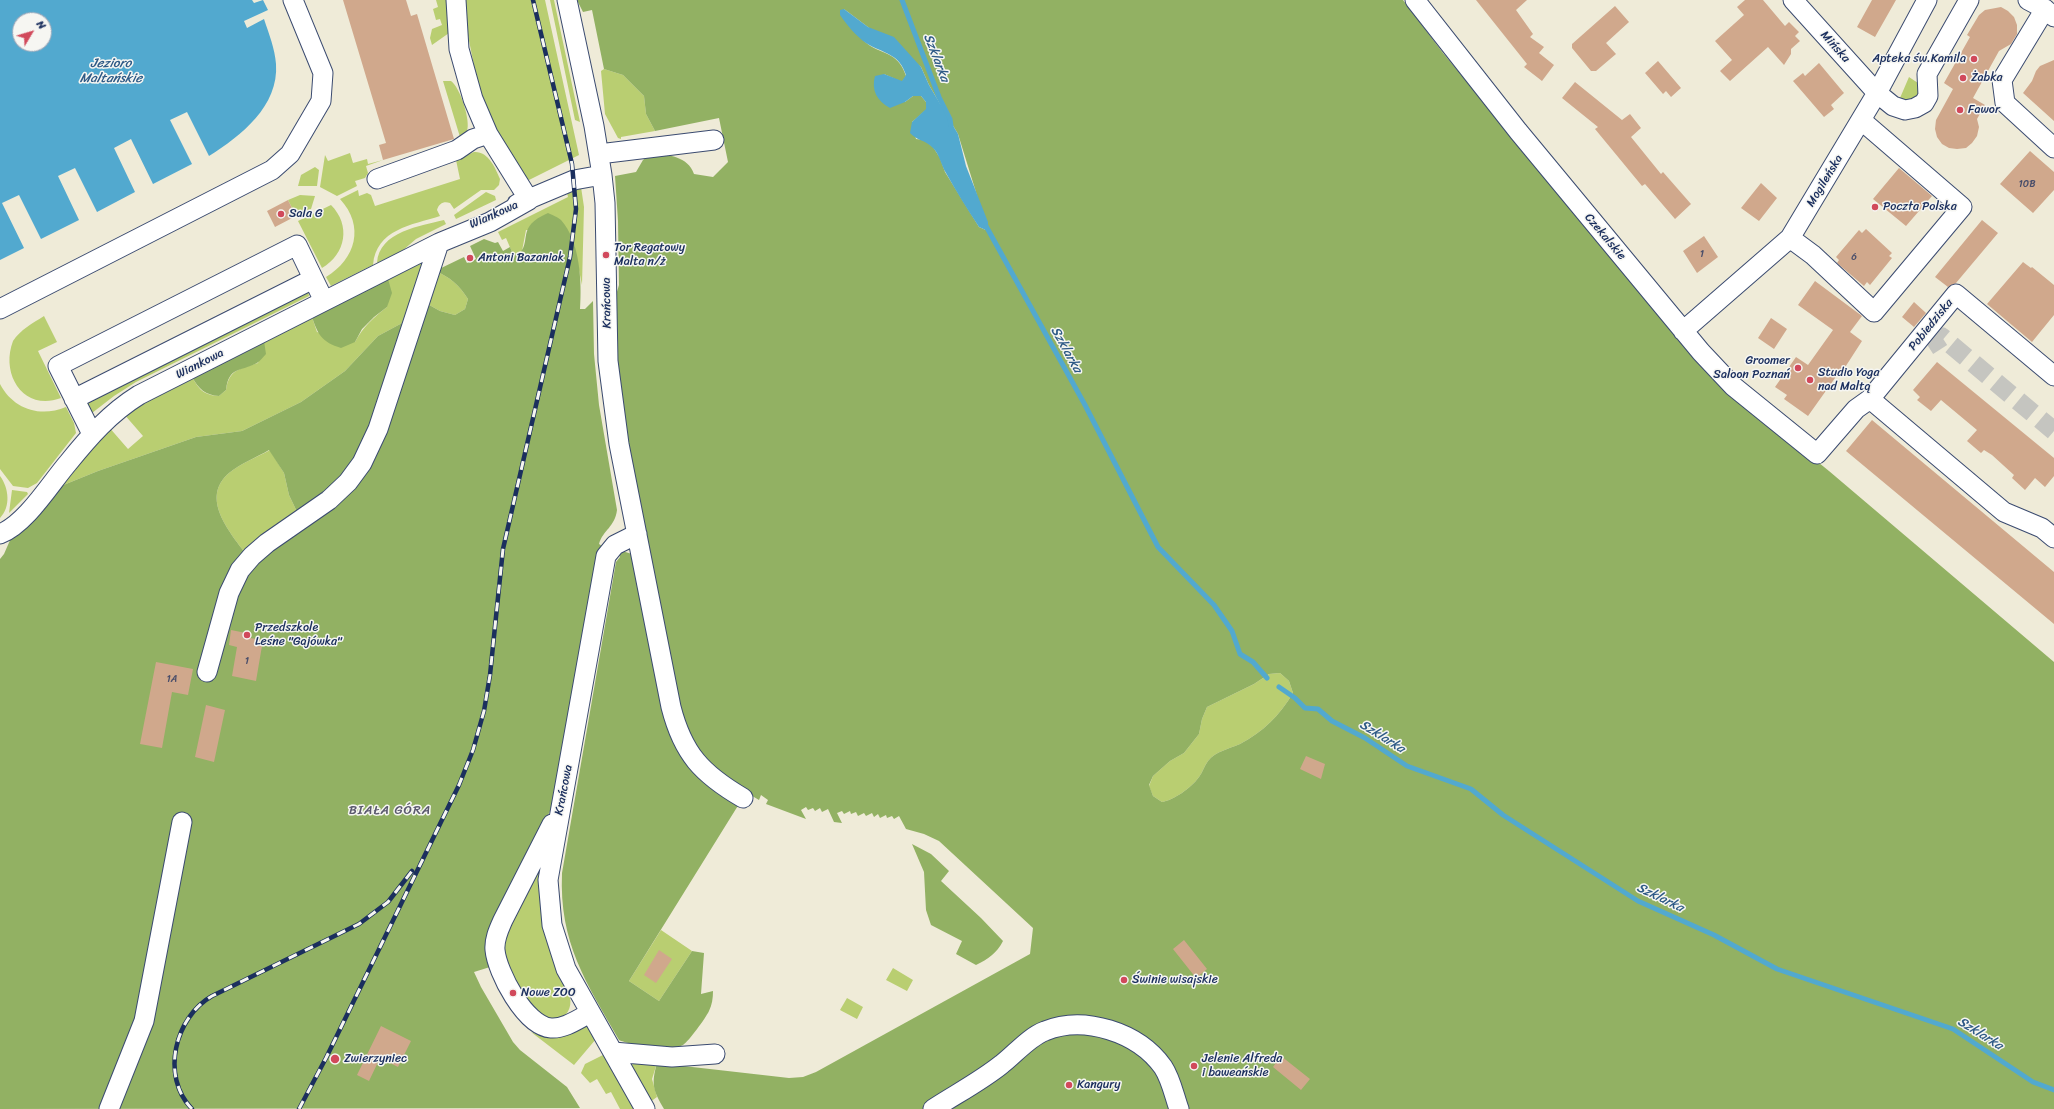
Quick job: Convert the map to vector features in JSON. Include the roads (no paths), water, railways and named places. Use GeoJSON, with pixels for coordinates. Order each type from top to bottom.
{"type":"FeatureCollection","features":[{"type":"Feature","properties":{"kind":"street"},"geometry":{"type":"LineString","coordinates":[[0,309],[272,170],[290,154],[321,101],[323,73],[293,0]]}},
{"type":"Feature","properties":{"kind":"street"},"geometry":{"type":"LineString","coordinates":[[456,0],[459,49],[474,99],[488,134],[529,200]]}},
{"type":"Feature","properties":{"kind":"street","name":"Krańcowa"},"geometry":{"type":"LineString","coordinates":[[567,0],[602,175],[605,203],[606,320],[611,392],[619,444],[671,707],[681,736],[688,749],[707,774],[743,798]]}},
{"type":"Feature","properties":{"kind":"street","name":"Czekalskie"},"geometry":{"type":"LineString","coordinates":[[1415,0],[1518,131],[1682,331],[1733,386],[1817,454]]}},
{"type":"Feature","properties":{"kind":"street","name":"Mińska"},"geometry":{"type":"LineString","coordinates":[[1793,0],[1877,93],[1893,106],[1905,110],[1915,108],[1924,103],[1928,96],[1927,74],[1969,0]]}},
{"type":"Feature","properties":{"kind":"street","name":"Mogileńska"},"geometry":{"type":"LineString","coordinates":[[1682,331],[1790,238],[1877,93],[1927,0]]}},
{"type":"Feature","properties":{"kind":"street"},"geometry":{"type":"LineString","coordinates":[[2028,0],[2049,13],[2002,80],[2004,103],[2054,148]]}},
{"type":"Feature","properties":{"kind":"street"},"geometry":{"type":"LineString","coordinates":[[1790,238],[1813,255],[1874,312],[1962,207],[1861,120]]}},
{"type":"Feature","properties":{"kind":"street"},"geometry":{"type":"LineString","coordinates":[[377,179],[457,150],[473,139],[488,134]]}},
{"type":"Feature","properties":{"kind":"street"},"geometry":{"type":"LineString","coordinates":[[599,154],[714,140]]}},
{"type":"Feature","properties":{"kind":"street","name":"Wiankowa"},"geometry":{"type":"LineString","coordinates":[[0,534],[6,532],[24,517],[106,419],[139,395],[439,244],[477,219],[529,200],[574,180],[602,175]]}},
{"type":"Feature","properties":{"kind":"street"},"geometry":{"type":"LineString","coordinates":[[207,672],[229,593],[240,570],[252,556],[267,543],[329,500],[348,482],[362,463],[378,429],[439,244]]}},
{"type":"Feature","properties":{"kind":"street"},"geometry":{"type":"LineString","coordinates":[[92,434],[58,366],[297,245],[324,302]]}},
{"type":"Feature","properties":{"kind":"street"},"geometry":{"type":"LineString","coordinates":[[74,399],[313,279]]}},
{"type":"Feature","properties":{"kind":"street","name":"Pobiedziska"},"geometry":{"type":"LineString","coordinates":[[1817,454],[1856,409],[1870,399],[1956,294],[2054,376]]}},
{"type":"Feature","properties":{"kind":"street"},"geometry":{"type":"LineString","coordinates":[[1928,346],[1896,382],[1870,399],[2004,512],[2042,528],[2054,538]]}},
{"type":"Feature","properties":{"kind":"street","name":"Krańcowa"},"geometry":{"type":"LineString","coordinates":[[637,534],[615,544],[606,556],[548,880],[552,925],[566,969],[645,1109]]}},
{"type":"Feature","properties":{"kind":"street"},"geometry":{"type":"LineString","coordinates":[[560,808],[503,920],[497,934],[495,948],[503,976],[527,1015],[538,1024],[550,1028],[564,1027],[590,1013]]}},
{"type":"Feature","properties":{"kind":"street"},"geometry":{"type":"LineString","coordinates":[[109,1109],[144,1021],[182,822]]}},
{"type":"Feature","properties":{"kind":"street"},"geometry":{"type":"LineString","coordinates":[[933,1109],[1001,1065],[1044,1031],[1073,1024],[1099,1027],[1141,1046],[1163,1067],[1168,1076],[1179,1109]]}},
{"type":"Feature","properties":{"kind":"street"},"geometry":{"type":"LineString","coordinates":[[613,1052],[672,1057],[715,1054]]}},
{"type":"Feature","properties":{"kind":"water","name":"Jezioro Maltańskie"},"geometry":{"type":"Polygon","coordinates":[[[0,0],[252,0],[254,3],[263,0],[268,10],[244,21],[247,28],[264,19],[272,42],[276,64],[275,79],[271,93],[265,106],[256,118],[233,139],[209,156],[187,112],[170,120],[192,164],[153,184],[131,139],[114,148],[135,192],[97,212],[75,168],[58,176],[79,220],[41,239],[19,195],[2,203],[24,248],[0,260],[0,0]]]}},
{"type":"Feature","properties":{"kind":"water"},"geometry":{"type":"Polygon","coordinates":[[[844,9],[868,27],[894,37],[921,67],[929,85],[958,134],[966,166],[988,222],[988,231],[979,227],[944,170],[935,151],[930,145],[916,138],[910,133],[912,122],[926,109],[926,102],[921,96],[913,96],[905,102],[890,108],[885,105],[876,95],[874,86],[875,76],[884,74],[902,81],[906,75],[903,68],[895,58],[866,43],[852,30],[840,15],[840,10],[844,9]]]}},
{"type":"Feature","properties":{"kind":"waterway","name":"Szklarka"},"geometry":{"type":"LineString","coordinates":[[902,0],[939,97],[950,119],[951,126]]}},
{"type":"Feature","properties":{"kind":"waterway","name":"Szklarka"},"geometry":{"type":"LineString","coordinates":[[986,226],[1085,405],[1158,547],[1214,605],[1232,631],[1240,654],[1253,662],[1267,678]]}},
{"type":"Feature","properties":{"kind":"waterway","name":"Szklarka"},"geometry":{"type":"LineString","coordinates":[[1279,687],[1295,698],[1305,708],[1318,709],[1332,721],[1365,738],[1407,766],[1471,789],[1503,815],[1638,901],[1714,935],[1777,969],[1953,1029],[2033,1082],[2054,1090]]}},
{"type":"Feature","properties":{"kind":"tunnel"},"geometry":{"type":"LineString","coordinates":[[1928,346],[1942,337],[2054,431]]}},
{"type":"Feature","properties":{"kind":"railway"},"geometry":{"type":"LineString","coordinates":[[299,1109],[326,1058],[459,785],[473,750],[484,711],[490,675],[503,549],[570,257],[576,209],[572,164],[533,0]]}},
{"type":"Feature","properties":{"kind":"railway"},"geometry":{"type":"LineString","coordinates":[[192,1109],[182,1096],[176,1080],[176,1048],[181,1032],[189,1018],[199,1006],[212,996],[359,924],[388,902],[412,871]]}},
{"type":"Feature","properties":{"kind":"place","name":"Apteka św.Kamila"},"geometry":{"type":"Point","coordinates":[1974,59]}},
{"type":"Feature","properties":{"kind":"place","name":"Żabka"},"geometry":{"type":"Point","coordinates":[1963,78]}},
{"type":"Feature","properties":{"kind":"place","name":"Fawor"},"geometry":{"type":"Point","coordinates":[1960,110]}},
{"type":"Feature","properties":{"kind":"place","name":"Poczta Polska"},"geometry":{"type":"Point","coordinates":[1875,207]}},
{"type":"Feature","properties":{"kind":"place","name":"Sala G"},"geometry":{"type":"Point","coordinates":[281,214]}},
{"type":"Feature","properties":{"kind":"place","name":"Tor Regatowy Malta n/ż"},"geometry":{"type":"Point","coordinates":[606,255]}},
{"type":"Feature","properties":{"kind":"place","name":"Antoni Bazaniak"},"geometry":{"type":"Point","coordinates":[470,258]}},
{"type":"Feature","properties":{"kind":"place","name":"Groomer Saloon Poznań"},"geometry":{"type":"Point","coordinates":[1798,368]}},
{"type":"Feature","properties":{"kind":"place","name":"Studio Yoga nad Maltą"},"geometry":{"type":"Point","coordinates":[1810,380]}},
{"type":"Feature","properties":{"kind":"place","name":"Przedszkole Leśne \"Gajówka\""},"geometry":{"type":"Point","coordinates":[247,635]}},
{"type":"Feature","properties":{"kind":"place","name":"Świnie wisajskie"},"geometry":{"type":"Point","coordinates":[1124,980]}},
{"type":"Feature","properties":{"kind":"place","name":"Nowe ZOO"},"geometry":{"type":"Point","coordinates":[513,993]}},
{"type":"Feature","properties":{"kind":"place","name":"Zwierzyniec"},"geometry":{"type":"Point","coordinates":[335,1059]}},
{"type":"Feature","properties":{"kind":"place","name":"Jelenie Alfreda i baweańskie"},"geometry":{"type":"Point","coordinates":[1194,1066]}},
{"type":"Feature","properties":{"kind":"place","name":"Kangury"},"geometry":{"type":"Point","coordinates":[1069,1085]}},
{"type":"Feature","properties":{"kind":"district","name":"BIAŁA GÓRA"},"geometry":{"type":"Point","coordinates":[390,811]}}]}
